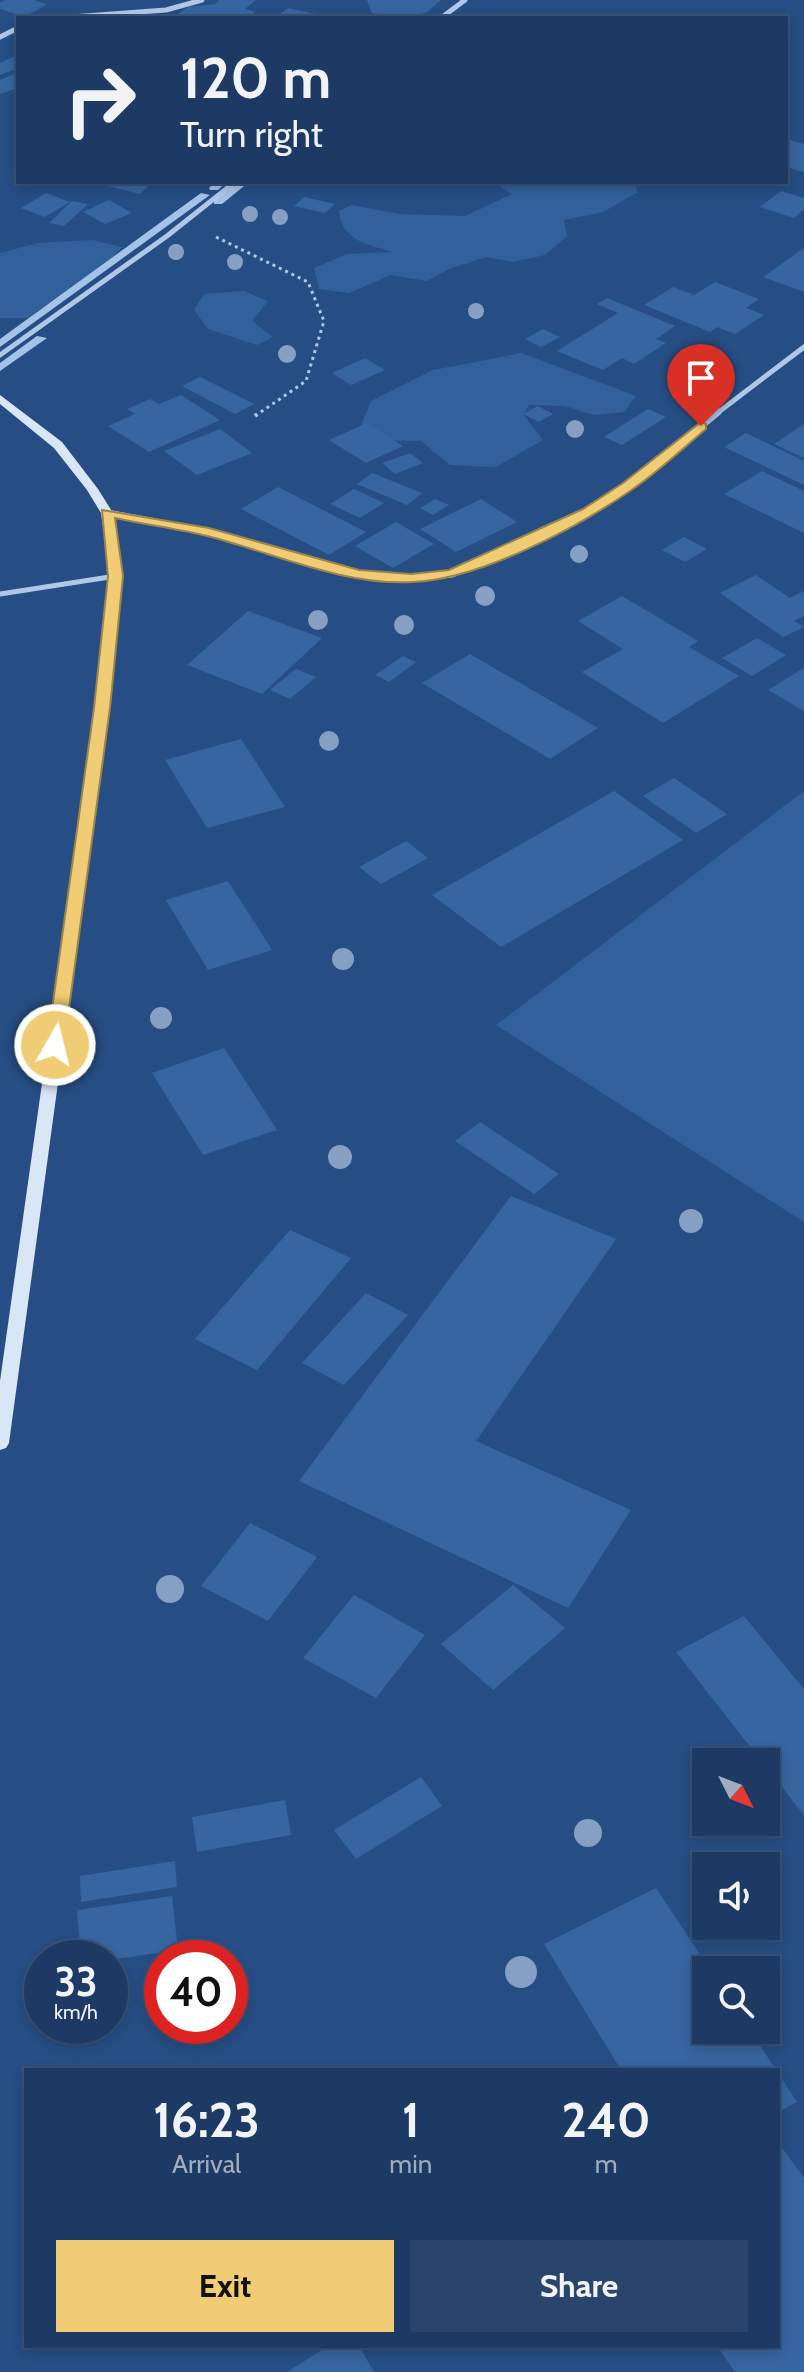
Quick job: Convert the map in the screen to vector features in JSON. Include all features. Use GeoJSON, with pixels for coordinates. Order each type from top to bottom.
{"type":"FeatureCollection","features":[{"type":"Feature","properties":{"kind":"street"},"geometry":{"type":"LineString","coordinates":[[85,16],[166,10],[202,0]]}},
{"type":"Feature","properties":{"kind":"street"},"geometry":{"type":"LineString","coordinates":[[444,16],[465,0]]}},
{"type":"Feature","properties":{"kind":"street"},"geometry":{"type":"LineString","coordinates":[[0,355],[232,184]]}},
{"type":"Feature","properties":{"kind":"street"},"geometry":{"type":"LineString","coordinates":[[107,513],[209,532],[358,574],[411,578],[452,574],[588,512],[628,486],[774,367],[804,347]]}},
{"type":"Feature","properties":{"kind":"street"},"geometry":{"type":"LineString","coordinates":[[0,398],[58,445],[107,513],[116,576],[102,708],[0,1443]]}},
{"type":"Feature","properties":{"kind":"lane"},"geometry":{"type":"LineString","coordinates":[[0,594],[116,576]]}},
{"type":"Feature","properties":{"kind":"path"},"geometry":{"type":"LineString","coordinates":[[181,224],[217,237],[308,282],[324,321],[306,381],[255,416]]}},
{"type":"Feature","properties":{"kind":"shaded area"},"geometry":{"type":"Polygon","coordinates":[[[497,184],[635,184],[638,192],[603,212],[564,220],[567,236],[545,255],[513,262],[486,257],[449,269],[427,281],[391,275],[349,293],[319,289],[314,268],[347,254],[392,252],[350,235],[339,211],[351,205],[400,214],[465,216],[512,194],[497,184]]]}},
{"type":"Feature","properties":{"kind":"shaded area"},"geometry":{"type":"Polygon","coordinates":[[[93,240],[122,247],[102,268],[27,318],[0,318],[0,253],[38,243],[93,240]]]}},
{"type":"Feature","properties":{"kind":"shaded area"},"geometry":{"type":"Polygon","coordinates":[[[244,291],[268,301],[252,321],[273,337],[257,345],[208,329],[194,310],[204,294],[244,291]]]}},
{"type":"Feature","properties":{"kind":"shaded area"},"geometry":{"type":"Polygon","coordinates":[[[521,353],[636,396],[624,412],[594,415],[565,406],[529,405],[523,414],[543,440],[496,467],[450,465],[421,441],[355,440],[371,401],[433,370],[521,353]]]}},
{"type":"Feature","properties":{"kind":"shaded area"},"geometry":{"type":"Polygon","coordinates":[[[804,791],[804,1222],[496,1025],[804,791]]]}},
{"type":"Feature","properties":{"kind":"building"},"geometry":{"type":"Polygon","coordinates":[[[5,0],[33,0],[47,4],[22,16],[0,9],[0,3],[5,0]]]}},
{"type":"Feature","properties":{"kind":"building"},"geometry":{"type":"Polygon","coordinates":[[[219,0],[256,0],[245,9],[255,12],[250,16],[175,16],[188,7],[215,4],[219,0]]]}},
{"type":"Feature","properties":{"kind":"building"},"geometry":{"type":"Polygon","coordinates":[[[367,0],[441,0],[427,12],[416,16],[372,13],[367,0]]]}},
{"type":"Feature","properties":{"kind":"building"},"geometry":{"type":"Polygon","coordinates":[[[288,8],[324,16],[278,16],[288,8]]]}},
{"type":"Feature","properties":{"kind":"building"},"geometry":{"type":"Polygon","coordinates":[[[16,56],[16,69],[0,75],[0,63],[16,56]]]}},
{"type":"Feature","properties":{"kind":"building"},"geometry":{"type":"Polygon","coordinates":[[[16,73],[16,89],[0,94],[0,80],[16,73]]]}},
{"type":"Feature","properties":{"kind":"building"},"geometry":{"type":"Polygon","coordinates":[[[788,140],[804,144],[804,172],[788,168],[788,140]]]}},
{"type":"Feature","properties":{"kind":"building"},"geometry":{"type":"Polygon","coordinates":[[[110,184],[151,184],[140,194],[108,186],[110,184]]]}},
{"type":"Feature","properties":{"kind":"building"},"geometry":{"type":"Polygon","coordinates":[[[781,191],[804,198],[804,209],[794,218],[760,207],[781,191]]]}},
{"type":"Feature","properties":{"kind":"building"},"geometry":{"type":"Polygon","coordinates":[[[46,193],[70,202],[45,217],[21,208],[46,193]]]}},
{"type":"Feature","properties":{"kind":"building"},"geometry":{"type":"Polygon","coordinates":[[[304,197],[335,204],[325,213],[294,206],[304,197]]]}},
{"type":"Feature","properties":{"kind":"building"},"geometry":{"type":"Polygon","coordinates":[[[109,200],[132,213],[105,224],[83,212],[109,200]]]}},
{"type":"Feature","properties":{"kind":"building"},"geometry":{"type":"Polygon","coordinates":[[[72,201],[88,204],[64,226],[49,223],[72,201]]]}},
{"type":"Feature","properties":{"kind":"building"},"geometry":{"type":"Polygon","coordinates":[[[804,248],[804,292],[763,277],[804,248]]]}},
{"type":"Feature","properties":{"kind":"building"},"geometry":{"type":"Polygon","coordinates":[[[715,282],[759,299],[746,308],[764,315],[735,334],[717,327],[710,332],[644,305],[673,287],[694,295],[715,282]]]}},
{"type":"Feature","properties":{"kind":"building"},"geometry":{"type":"Polygon","coordinates":[[[607,298],[675,326],[656,339],[666,343],[634,364],[622,358],[603,370],[557,351],[618,313],[597,304],[607,298]]]}},
{"type":"Feature","properties":{"kind":"building"},"geometry":{"type":"Polygon","coordinates":[[[543,329],[560,337],[541,347],[525,339],[543,329]]]}},
{"type":"Feature","properties":{"kind":"building"},"geometry":{"type":"Polygon","coordinates":[[[365,358],[385,370],[351,385],[332,373],[365,358]]]}},
{"type":"Feature","properties":{"kind":"building"},"geometry":{"type":"Polygon","coordinates":[[[200,377],[254,404],[235,414],[182,386],[200,377]]]}},
{"type":"Feature","properties":{"kind":"building"},"geometry":{"type":"Polygon","coordinates":[[[181,395],[220,420],[149,452],[108,426],[135,414],[127,409],[150,399],[159,404],[181,395]]]}},
{"type":"Feature","properties":{"kind":"building"},"geometry":{"type":"Polygon","coordinates":[[[538,406],[553,414],[539,422],[523,414],[538,406]]]}},
{"type":"Feature","properties":{"kind":"building"},"geometry":{"type":"Polygon","coordinates":[[[648,409],[666,417],[622,445],[604,437],[648,409]]]}},
{"type":"Feature","properties":{"kind":"building"},"geometry":{"type":"Polygon","coordinates":[[[367,423],[403,446],[366,463],[329,440],[367,423]]]}},
{"type":"Feature","properties":{"kind":"building"},"geometry":{"type":"Polygon","coordinates":[[[804,424],[804,458],[774,444],[804,424]]]}},
{"type":"Feature","properties":{"kind":"building"},"geometry":{"type":"Polygon","coordinates":[[[220,429],[252,453],[197,475],[164,451],[220,429]]]}},
{"type":"Feature","properties":{"kind":"building"},"geometry":{"type":"Polygon","coordinates":[[[746,433],[804,461],[804,485],[724,447],[746,433]]]}},
{"type":"Feature","properties":{"kind":"building"},"geometry":{"type":"Polygon","coordinates":[[[410,453],[423,463],[395,474],[382,463],[410,453]]]}},
{"type":"Feature","properties":{"kind":"building"},"geometry":{"type":"Polygon","coordinates":[[[762,471],[804,491],[804,533],[724,494],[762,471]]]}},
{"type":"Feature","properties":{"kind":"building"},"geometry":{"type":"Polygon","coordinates":[[[372,473],[422,493],[407,505],[357,484],[372,473]]]}},
{"type":"Feature","properties":{"kind":"building"},"geometry":{"type":"Polygon","coordinates":[[[278,487],[366,532],[329,555],[241,509],[278,487]]]}},
{"type":"Feature","properties":{"kind":"building"},"geometry":{"type":"Polygon","coordinates":[[[354,489],[384,503],[360,518],[330,504],[354,489]]]}},
{"type":"Feature","properties":{"kind":"building"},"geometry":{"type":"Polygon","coordinates":[[[435,499],[449,505],[433,515],[420,508],[435,499]]]}},
{"type":"Feature","properties":{"kind":"building"},"geometry":{"type":"Polygon","coordinates":[[[481,499],[517,522],[456,552],[420,529],[481,499]]]}},
{"type":"Feature","properties":{"kind":"building"},"geometry":{"type":"Polygon","coordinates":[[[396,522],[434,544],[393,568],[355,546],[396,522]]]}},
{"type":"Feature","properties":{"kind":"building"},"geometry":{"type":"Polygon","coordinates":[[[684,537],[707,549],[685,562],[662,550],[684,537]]]}},
{"type":"Feature","properties":{"kind":"building"},"geometry":{"type":"Polygon","coordinates":[[[756,575],[790,598],[804,591],[804,616],[794,621],[804,627],[783,637],[720,593],[756,575]]]}},
{"type":"Feature","properties":{"kind":"building"},"geometry":{"type":"Polygon","coordinates":[[[622,596],[698,641],[689,647],[739,676],[663,723],[582,672],[623,649],[578,621],[622,596]]]}},
{"type":"Feature","properties":{"kind":"building"},"geometry":{"type":"Polygon","coordinates":[[[248,611],[322,638],[262,694],[187,665],[248,611]]]}},
{"type":"Feature","properties":{"kind":"building"},"geometry":{"type":"Polygon","coordinates":[[[757,638],[786,655],[752,676],[722,658],[757,638]]]}},
{"type":"Feature","properties":{"kind":"building"},"geometry":{"type":"Polygon","coordinates":[[[470,654],[598,728],[550,759],[422,683],[470,654]]]}},
{"type":"Feature","properties":{"kind":"building"},"geometry":{"type":"Polygon","coordinates":[[[403,656],[416,662],[389,682],[375,675],[403,656]]]}},
{"type":"Feature","properties":{"kind":"building"},"geometry":{"type":"Polygon","coordinates":[[[804,668],[804,711],[768,690],[804,668]]]}},
{"type":"Feature","properties":{"kind":"building"},"geometry":{"type":"Polygon","coordinates":[[[296,669],[316,677],[290,699],[270,690],[296,669]]]}},
{"type":"Feature","properties":{"kind":"building"},"geometry":{"type":"Polygon","coordinates":[[[241,739],[285,807],[207,828],[165,760],[241,739]]]}},
{"type":"Feature","properties":{"kind":"building"},"geometry":{"type":"Polygon","coordinates":[[[674,778],[727,814],[696,833],[643,796],[674,778]]]}},
{"type":"Feature","properties":{"kind":"building"},"geometry":{"type":"Polygon","coordinates":[[[614,791],[683,840],[501,947],[432,895],[614,791]]]}},
{"type":"Feature","properties":{"kind":"building"},"geometry":{"type":"Polygon","coordinates":[[[406,841],[428,858],[381,884],[359,867],[406,841]]]}},
{"type":"Feature","properties":{"kind":"building"},"geometry":{"type":"Polygon","coordinates":[[[228,881],[272,950],[208,970],[166,900],[228,881]]]}},
{"type":"Feature","properties":{"kind":"building"},"geometry":{"type":"Polygon","coordinates":[[[224,1048],[277,1130],[203,1155],[152,1073],[224,1048]]]}},
{"type":"Feature","properties":{"kind":"building"},"geometry":{"type":"Polygon","coordinates":[[[480,1122],[559,1174],[534,1194],[455,1141],[480,1122]]]}},
{"type":"Feature","properties":{"kind":"building"},"geometry":{"type":"Polygon","coordinates":[[[511,1196],[616,1239],[476,1441],[631,1510],[568,1608],[299,1481],[511,1196]]]}},
{"type":"Feature","properties":{"kind":"building"},"geometry":{"type":"Polygon","coordinates":[[[290,1230],[351,1258],[257,1370],[195,1339],[290,1230]]]}},
{"type":"Feature","properties":{"kind":"building"},"geometry":{"type":"Polygon","coordinates":[[[366,1293],[408,1315],[344,1385],[302,1363],[366,1293]]]}},
{"type":"Feature","properties":{"kind":"building"},"geometry":{"type":"Polygon","coordinates":[[[250,1523],[317,1557],[268,1621],[201,1586],[250,1523]]]}},
{"type":"Feature","properties":{"kind":"building"},"geometry":{"type":"Polygon","coordinates":[[[513,1585],[565,1628],[493,1690],[441,1644],[513,1585]]]}},
{"type":"Feature","properties":{"kind":"building"},"geometry":{"type":"Polygon","coordinates":[[[354,1595],[425,1635],[376,1698],[303,1658],[354,1595]]]}},
{"type":"Feature","properties":{"kind":"building"},"geometry":{"type":"Polygon","coordinates":[[[744,1616],[804,1689],[804,1815],[780,1785],[780,1748],[751,1748],[676,1652],[744,1616]]]}},
{"type":"Feature","properties":{"kind":"building"},"geometry":{"type":"Polygon","coordinates":[[[421,1777],[442,1806],[356,1859],[334,1830],[421,1777]]]}},
{"type":"Feature","properties":{"kind":"building"},"geometry":{"type":"Polygon","coordinates":[[[285,1800],[291,1835],[197,1852],[192,1817],[285,1800]]]}},
{"type":"Feature","properties":{"kind":"building"},"geometry":{"type":"Polygon","coordinates":[[[175,1861],[177,1887],[81,1902],[80,1876],[175,1861]]]}},
{"type":"Feature","properties":{"kind":"building"},"geometry":{"type":"Polygon","coordinates":[[[656,1888],[701,1956],[692,1956],[692,2044],[759,2044],[775,2068],[620,2068],[544,1944],[656,1888]]]}},
{"type":"Feature","properties":{"kind":"building"},"geometry":{"type":"Polygon","coordinates":[[[172,1896],[177,1940],[144,1940],[144,1955],[128,1957],[128,1940],[80,1940],[77,1910],[172,1896]]]}},
{"type":"Feature","properties":{"kind":"building"},"geometry":{"type":"Polygon","coordinates":[[[780,2076],[797,2102],[780,2111],[780,2076]]]}},
{"type":"Feature","properties":{"kind":"building"},"geometry":{"type":"Polygon","coordinates":[[[780,2145],[804,2178],[804,2372],[735,2372],[718,2348],[780,2348],[780,2145]]]}},
{"type":"Feature","properties":{"kind":"building"},"geometry":{"type":"Polygon","coordinates":[[[325,2348],[360,2348],[374,2372],[287,2372],[325,2348]]]}},
{"type":"Feature","properties":{"kind":"waterway"},"geometry":{"type":"LineString","coordinates":[[214,188],[219,184]]}},
{"type":"Feature","properties":{"kind":"waterway"},"geometry":{"type":"LineString","coordinates":[[218,202],[241,184]]}},
{"type":"Feature","properties":{"kind":"waterway"},"geometry":{"type":"LineString","coordinates":[[0,344],[205,195]]}},
{"type":"Feature","properties":{"kind":"waterway"},"geometry":{"type":"LineString","coordinates":[[0,368],[41,338]]}},
{"type":"Feature","properties":{"kind":"route"},"geometry":{"type":"LineString","coordinates":[[55,1045],[102,708],[116,576],[107,513],[209,532],[358,574],[411,578],[452,574],[588,512],[628,486],[701,426]]}}]}
